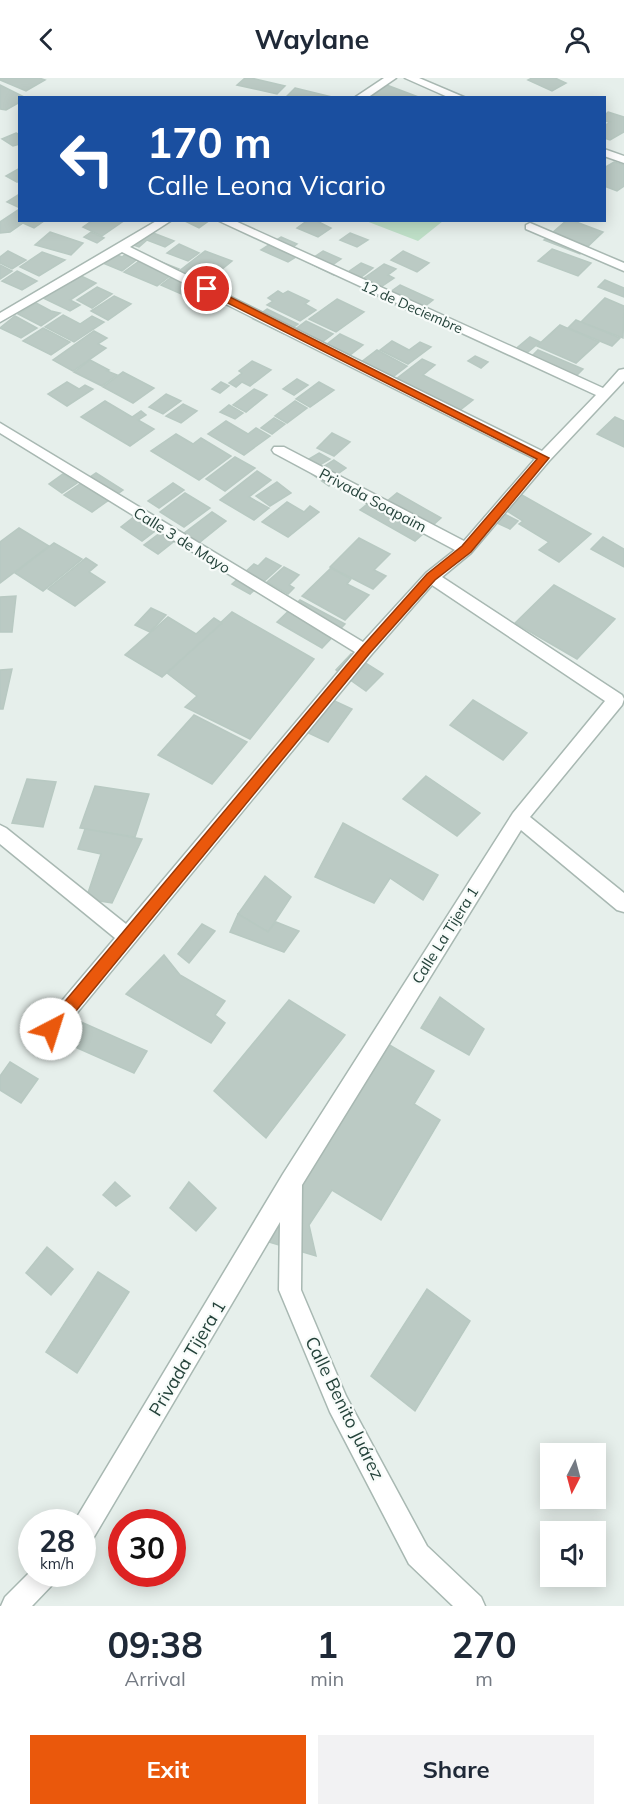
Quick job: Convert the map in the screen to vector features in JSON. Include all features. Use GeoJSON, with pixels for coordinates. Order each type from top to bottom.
{"type":"FeatureCollection","features":[{"type":"Feature","properties":{"kind":"street"},"geometry":{"type":"LineString","coordinates":[[362,96],[391,78]]}},
{"type":"Feature","properties":{"kind":"street"},"geometry":{"type":"LineString","coordinates":[[410,78],[456,96]]}},
{"type":"Feature","properties":{"kind":"street"},"geometry":{"type":"LineString","coordinates":[[606,153],[624,160]]}},
{"type":"Feature","properties":{"kind":"street"},"geometry":{"type":"LineString","coordinates":[[0,318],[164,222]]}},
{"type":"Feature","properties":{"kind":"street","name":"12 de Deciembre"},"geometry":{"type":"LineString","coordinates":[[226,222],[603,393]]}},
{"type":"Feature","properties":{"kind":"street"},"geometry":{"type":"LineString","coordinates":[[530,227],[624,267]]}},
{"type":"Feature","properties":{"kind":"street"},"geometry":{"type":"LineString","coordinates":[[123,247],[544,458]]}},
{"type":"Feature","properties":{"kind":"street"},"geometry":{"type":"LineString","coordinates":[[51,1029],[365,651],[431,577],[466,549],[544,458],[624,373]]}},
{"type":"Feature","properties":{"kind":"street","name":"Calle 3 de Mayo"},"geometry":{"type":"LineString","coordinates":[[0,427],[365,651]]}},
{"type":"Feature","properties":{"kind":"street","name":"Privada Soapaim"},"geometry":{"type":"LineString","coordinates":[[279,450],[466,549]]}},
{"type":"Feature","properties":{"kind":"street","name":"Calle La Tijera 1"},"geometry":{"type":"LineString","coordinates":[[291,1182],[519,818],[616,700],[431,577]]}},
{"type":"Feature","properties":{"kind":"street"},"geometry":{"type":"LineString","coordinates":[[519,818],[624,904]]}},
{"type":"Feature","properties":{"kind":"street"},"geometry":{"type":"LineString","coordinates":[[0,833],[128,937]]}},
{"type":"Feature","properties":{"kind":"street","name":"Privada Tijera 1"},"geometry":{"type":"LineString","coordinates":[[96,1509],[291,1182]]}},
{"type":"Feature","properties":{"kind":"street","name":"Calle Benito Juárez"},"geometry":{"type":"LineString","coordinates":[[291,1182],[290,1290],[338,1404],[418,1555],[472,1606]]}},
{"type":"Feature","properties":{"kind":"street"},"geometry":{"type":"LineString","coordinates":[[14,1606],[32,1587]]}},
{"type":"Feature","properties":{"kind":"green space"},"geometry":{"type":"Polygon","coordinates":[[[369,222],[442,222],[418,241],[369,222]]]}},
{"type":"Feature","properties":{"kind":"building"},"geometry":{"type":"Polygon","coordinates":[[[0,78],[39,78],[45,80],[26,91],[0,78]]]}},
{"type":"Feature","properties":{"kind":"building"},"geometry":{"type":"Polygon","coordinates":[[[245,78],[285,86],[277,94],[237,85],[245,78]]]}},
{"type":"Feature","properties":{"kind":"building"},"geometry":{"type":"Polygon","coordinates":[[[555,78],[566,83],[552,91],[528,80],[555,78]]]}},
{"type":"Feature","properties":{"kind":"building"},"geometry":{"type":"Polygon","coordinates":[[[384,84],[416,96],[370,96],[368,95],[384,84]]]}},
{"type":"Feature","properties":{"kind":"building"},"geometry":{"type":"Polygon","coordinates":[[[0,85],[22,96],[18,96],[18,103],[6,110],[0,109],[0,85]]]}},
{"type":"Feature","properties":{"kind":"building"},"geometry":{"type":"Polygon","coordinates":[[[295,88],[328,96],[287,96],[295,88]]]}},
{"type":"Feature","properties":{"kind":"building"},"geometry":{"type":"Polygon","coordinates":[[[608,112],[624,117],[624,132],[610,140],[606,139],[606,125],[610,122],[606,121],[608,112]]]}},
{"type":"Feature","properties":{"kind":"building"},"geometry":{"type":"Polygon","coordinates":[[[16,133],[18,134],[18,145],[13,146],[2,139],[16,133]]]}},
{"type":"Feature","properties":{"kind":"building"},"geometry":{"type":"Polygon","coordinates":[[[614,162],[624,165],[624,186],[617,191],[606,187],[606,167],[614,162]]]}},
{"type":"Feature","properties":{"kind":"building"},"geometry":{"type":"Polygon","coordinates":[[[18,169],[17,182],[6,176],[18,169]]]}},
{"type":"Feature","properties":{"kind":"building"},"geometry":{"type":"Polygon","coordinates":[[[18,195],[18,207],[7,202],[18,195]]]}},
{"type":"Feature","properties":{"kind":"building"},"geometry":{"type":"Polygon","coordinates":[[[18,210],[18,222],[43,222],[34,228],[23,223],[10,232],[0,233],[0,222],[18,210]]]}},
{"type":"Feature","properties":{"kind":"building"},"geometry":{"type":"Polygon","coordinates":[[[90,222],[122,222],[102,236],[83,227],[90,222]]]}},
{"type":"Feature","properties":{"kind":"building"},"geometry":{"type":"Polygon","coordinates":[[[187,222],[207,222],[199,228],[187,222]]]}},
{"type":"Feature","properties":{"kind":"building"},"geometry":{"type":"Polygon","coordinates":[[[305,222],[319,222],[331,228],[318,237],[297,228],[305,222]]]}},
{"type":"Feature","properties":{"kind":"building"},"geometry":{"type":"Polygon","coordinates":[[[565,222],[576,222],[603,232],[580,254],[544,240],[565,222]]]}},
{"type":"Feature","properties":{"kind":"building"},"geometry":{"type":"Polygon","coordinates":[[[148,231],[174,241],[165,247],[147,240],[139,247],[130,244],[148,231]]]}},
{"type":"Feature","properties":{"kind":"building"},"geometry":{"type":"Polygon","coordinates":[[[50,232],[83,243],[71,255],[35,245],[50,232]]]}},
{"type":"Feature","properties":{"kind":"building"},"geometry":{"type":"Polygon","coordinates":[[[91,232],[104,238],[97,243],[84,237],[91,232]]]}},
{"type":"Feature","properties":{"kind":"building"},"geometry":{"type":"Polygon","coordinates":[[[350,233],[368,240],[357,247],[340,240],[350,233]]]}},
{"type":"Feature","properties":{"kind":"building"},"geometry":{"type":"Polygon","coordinates":[[[281,237],[297,244],[289,250],[299,255],[288,262],[261,250],[281,237]]]}},
{"type":"Feature","properties":{"kind":"building"},"geometry":{"type":"Polygon","coordinates":[[[179,244],[199,253],[188,261],[167,253],[179,244]]]}},
{"type":"Feature","properties":{"kind":"building"},"geometry":{"type":"Polygon","coordinates":[[[132,249],[144,254],[122,271],[103,263],[115,254],[122,257],[132,249]]]}},
{"type":"Feature","properties":{"kind":"building"},"geometry":{"type":"Polygon","coordinates":[[[552,249],[591,263],[578,276],[538,261],[552,249]]]}},
{"type":"Feature","properties":{"kind":"building"},"geometry":{"type":"Polygon","coordinates":[[[8,251],[26,260],[12,269],[0,263],[0,257],[8,251]]]}},
{"type":"Feature","properties":{"kind":"building"},"geometry":{"type":"Polygon","coordinates":[[[205,251],[232,261],[188,297],[161,285],[205,251]]]}},
{"type":"Feature","properties":{"kind":"building"},"geometry":{"type":"Polygon","coordinates":[[[323,251],[341,259],[331,266],[340,270],[334,275],[307,262],[323,251]]]}},
{"type":"Feature","properties":{"kind":"building"},"geometry":{"type":"Polygon","coordinates":[[[403,251],[429,263],[417,272],[391,260],[403,251]]]}},
{"type":"Feature","properties":{"kind":"building"},"geometry":{"type":"Polygon","coordinates":[[[42,252],[65,260],[39,276],[20,267],[42,252]]]}},
{"type":"Feature","properties":{"kind":"building"},"geometry":{"type":"Polygon","coordinates":[[[146,256],[179,269],[157,286],[124,272],[146,256]]]}},
{"type":"Feature","properties":{"kind":"building"},"geometry":{"type":"Polygon","coordinates":[[[361,263],[373,268],[355,282],[342,276],[361,263]]]}},
{"type":"Feature","properties":{"kind":"building"},"geometry":{"type":"Polygon","coordinates":[[[384,264],[396,269],[388,275],[394,278],[375,291],[357,283],[384,264]]]}},
{"type":"Feature","properties":{"kind":"building"},"geometry":{"type":"Polygon","coordinates":[[[0,265],[12,271],[0,279],[0,265]]]}},
{"type":"Feature","properties":{"kind":"building"},"geometry":{"type":"Polygon","coordinates":[[[17,271],[37,281],[22,290],[2,281],[17,271]]]}},
{"type":"Feature","properties":{"kind":"building"},"geometry":{"type":"Polygon","coordinates":[[[79,275],[96,283],[70,300],[80,305],[70,311],[43,298],[79,275]]]}},
{"type":"Feature","properties":{"kind":"building"},"geometry":{"type":"Polygon","coordinates":[[[605,280],[624,288],[624,297],[598,287],[605,280]]]}},
{"type":"Feature","properties":{"kind":"building"},"geometry":{"type":"Polygon","coordinates":[[[400,285],[433,300],[415,314],[377,296],[385,290],[390,292],[400,285]]]}},
{"type":"Feature","properties":{"kind":"building"},"geometry":{"type":"Polygon","coordinates":[[[97,287],[112,294],[92,308],[77,300],[97,287]]]}},
{"type":"Feature","properties":{"kind":"building"},"geometry":{"type":"Polygon","coordinates":[[[278,291],[283,294],[288,291],[309,301],[305,304],[316,310],[300,321],[267,305],[273,301],[268,298],[278,291]]]}},
{"type":"Feature","properties":{"kind":"building"},"geometry":{"type":"Polygon","coordinates":[[[114,296],[131,304],[108,320],[91,311],[114,296]]]}},
{"type":"Feature","properties":{"kind":"building"},"geometry":{"type":"Polygon","coordinates":[[[605,298],[624,306],[623,338],[581,322],[605,298]]]}},
{"type":"Feature","properties":{"kind":"building"},"geometry":{"type":"Polygon","coordinates":[[[337,299],[364,312],[336,332],[309,319],[337,299]]]}},
{"type":"Feature","properties":{"kind":"building"},"geometry":{"type":"Polygon","coordinates":[[[36,303],[60,313],[41,326],[18,314],[36,303]]]}},
{"type":"Feature","properties":{"kind":"building"},"geometry":{"type":"Polygon","coordinates":[[[267,309],[298,324],[284,334],[253,319],[267,309]]]}},
{"type":"Feature","properties":{"kind":"building"},"geometry":{"type":"Polygon","coordinates":[[[63,315],[80,324],[92,316],[104,322],[74,342],[45,327],[63,315]]]}},
{"type":"Feature","properties":{"kind":"building"},"geometry":{"type":"Polygon","coordinates":[[[15,316],[37,328],[21,338],[0,328],[15,316]]]}},
{"type":"Feature","properties":{"kind":"building"},"geometry":{"type":"Polygon","coordinates":[[[576,320],[620,338],[612,346],[568,328],[576,320]]]}},
{"type":"Feature","properties":{"kind":"building"},"geometry":{"type":"Polygon","coordinates":[[[306,321],[333,334],[317,346],[290,333],[306,321]]]}},
{"type":"Feature","properties":{"kind":"building"},"geometry":{"type":"Polygon","coordinates":[[[560,325],[599,342],[576,363],[537,346],[560,325]]]}},
{"type":"Feature","properties":{"kind":"building"},"geometry":{"type":"Polygon","coordinates":[[[43,328],[70,342],[51,355],[23,341],[43,328]]]}},
{"type":"Feature","properties":{"kind":"building"},"geometry":{"type":"Polygon","coordinates":[[[94,331],[107,338],[98,344],[106,348],[73,371],[53,360],[94,331]]]}},
{"type":"Feature","properties":{"kind":"building"},"geometry":{"type":"Polygon","coordinates":[[[340,334],[363,345],[350,355],[327,344],[340,334]]]}},
{"type":"Feature","properties":{"kind":"building"},"geometry":{"type":"Polygon","coordinates":[[[530,337],[540,342],[523,356],[513,351],[530,337]]]}},
{"type":"Feature","properties":{"kind":"building"},"geometry":{"type":"Polygon","coordinates":[[[392,341],[409,350],[420,342],[431,347],[408,364],[380,350],[392,341]]]}},
{"type":"Feature","properties":{"kind":"building"},"geometry":{"type":"Polygon","coordinates":[[[377,350],[407,366],[390,379],[360,363],[377,350]]]}},
{"type":"Feature","properties":{"kind":"building"},"geometry":{"type":"Polygon","coordinates":[[[538,350],[583,369],[575,377],[530,358],[538,350]]]}},
{"type":"Feature","properties":{"kind":"building"},"geometry":{"type":"Polygon","coordinates":[[[475,356],[488,362],[481,368],[468,361],[475,356]]]}},
{"type":"Feature","properties":{"kind":"building"},"geometry":{"type":"Polygon","coordinates":[[[422,359],[435,365],[423,375],[473,400],[455,414],[392,382],[422,359]]]}},
{"type":"Feature","properties":{"kind":"building"},"geometry":{"type":"Polygon","coordinates":[[[90,360],[117,375],[102,386],[74,372],[90,360]]]}},
{"type":"Feature","properties":{"kind":"building"},"geometry":{"type":"Polygon","coordinates":[[[252,361],[271,370],[250,386],[242,382],[236,387],[229,383],[242,373],[239,371],[252,361]]]}},
{"type":"Feature","properties":{"kind":"building"},"geometry":{"type":"Polygon","coordinates":[[[123,372],[154,388],[133,403],[103,387],[123,372]]]}},
{"type":"Feature","properties":{"kind":"building"},"geometry":{"type":"Polygon","coordinates":[[[297,379],[308,385],[294,395],[283,389],[297,379]]]}},
{"type":"Feature","properties":{"kind":"building"},"geometry":{"type":"Polygon","coordinates":[[[67,382],[79,389],[85,385],[93,389],[67,406],[48,394],[67,382]]]}},
{"type":"Feature","properties":{"kind":"building"},"geometry":{"type":"Polygon","coordinates":[[[221,382],[229,386],[220,393],[212,389],[221,382]]]}},
{"type":"Feature","properties":{"kind":"building"},"geometry":{"type":"Polygon","coordinates":[[[319,382],[334,390],[310,407],[296,399],[319,382]]]}},
{"type":"Feature","properties":{"kind":"building"},"geometry":{"type":"Polygon","coordinates":[[[254,389],[267,395],[246,412],[233,405],[254,389]]]}},
{"type":"Feature","properties":{"kind":"building"},"geometry":{"type":"Polygon","coordinates":[[[166,394],[181,401],[163,414],[149,407],[166,394]]]}},
{"type":"Feature","properties":{"kind":"building"},"geometry":{"type":"Polygon","coordinates":[[[105,401],[132,417],[141,411],[146,415],[138,420],[154,429],[130,446],[81,417],[105,401]]]}},
{"type":"Feature","properties":{"kind":"building"},"geometry":{"type":"Polygon","coordinates":[[[295,401],[307,408],[287,423],[275,416],[295,401]]]}},
{"type":"Feature","properties":{"kind":"building"},"geometry":{"type":"Polygon","coordinates":[[[183,404],[197,411],[181,423],[166,416],[183,404]]]}},
{"type":"Feature","properties":{"kind":"building"},"geometry":{"type":"Polygon","coordinates":[[[229,405],[243,413],[235,419],[220,412],[229,405]]]}},
{"type":"Feature","properties":{"kind":"building"},"geometry":{"type":"Polygon","coordinates":[[[615,417],[624,421],[624,447],[597,434],[615,417]]]}},
{"type":"Feature","properties":{"kind":"building"},"geometry":{"type":"Polygon","coordinates":[[[274,418],[285,424],[272,434],[261,428],[274,418]]]}},
{"type":"Feature","properties":{"kind":"building"},"geometry":{"type":"Polygon","coordinates":[[[226,421],[248,434],[256,428],[270,436],[244,455],[208,434],[226,421]]]}},
{"type":"Feature","properties":{"kind":"building"},"geometry":{"type":"Polygon","coordinates":[[[332,433],[350,442],[334,456],[317,448],[332,433]]]}},
{"type":"Feature","properties":{"kind":"building"},"geometry":{"type":"Polygon","coordinates":[[[176,434],[193,444],[201,438],[231,456],[199,480],[151,451],[176,434]]]}},
{"type":"Feature","properties":{"kind":"building"},"geometry":{"type":"Polygon","coordinates":[[[319,453],[330,459],[320,465],[309,459],[319,453]]]}},
{"type":"Feature","properties":{"kind":"building"},"geometry":{"type":"Polygon","coordinates":[[[235,457],[255,468],[225,491],[206,479],[235,457]]]}},
{"type":"Feature","properties":{"kind":"building"},"geometry":{"type":"Polygon","coordinates":[[[334,460],[346,468],[335,476],[340,479],[329,486],[312,474],[334,460]]]}},
{"type":"Feature","properties":{"kind":"building"},"geometry":{"type":"Polygon","coordinates":[[[257,471],[271,480],[249,497],[269,508],[254,520],[220,500],[257,471]]]}},
{"type":"Feature","properties":{"kind":"building"},"geometry":{"type":"Polygon","coordinates":[[[96,473],[123,490],[92,512],[64,495],[96,473]]]}},
{"type":"Feature","properties":{"kind":"building"},"geometry":{"type":"Polygon","coordinates":[[[63,474],[77,483],[62,493],[49,484],[63,474]]]}},
{"type":"Feature","properties":{"kind":"building"},"geometry":{"type":"Polygon","coordinates":[[[277,482],[291,493],[270,506],[256,496],[277,482]]]}},
{"type":"Feature","properties":{"kind":"building"},"geometry":{"type":"Polygon","coordinates":[[[173,483],[184,490],[159,508],[148,501],[173,483]]]}},
{"type":"Feature","properties":{"kind":"building"},"geometry":{"type":"Polygon","coordinates":[[[513,490],[591,534],[559,562],[539,550],[549,542],[519,524],[523,521],[496,504],[513,490]]]}},
{"type":"Feature","properties":{"kind":"building"},"geometry":{"type":"Polygon","coordinates":[[[185,493],[210,508],[184,527],[160,512],[185,493]]]}},
{"type":"Feature","properties":{"kind":"building"},"geometry":{"type":"Polygon","coordinates":[[[397,493],[441,518],[415,541],[360,510],[371,501],[380,507],[397,493]]]}},
{"type":"Feature","properties":{"kind":"building"},"geometry":{"type":"Polygon","coordinates":[[[287,502],[304,512],[310,506],[319,512],[288,537],[262,522],[287,502]]]}},
{"type":"Feature","properties":{"kind":"building"},"geometry":{"type":"Polygon","coordinates":[[[493,508],[518,521],[510,529],[484,517],[493,508]]]}},
{"type":"Feature","properties":{"kind":"building"},"geometry":{"type":"Polygon","coordinates":[[[212,512],[226,521],[195,546],[179,537],[212,512]]]}},
{"type":"Feature","properties":{"kind":"building"},"geometry":{"type":"Polygon","coordinates":[[[135,516],[163,525],[142,541],[121,527],[135,516]]]}},
{"type":"Feature","properties":{"kind":"building"},"geometry":{"type":"Polygon","coordinates":[[[19,528],[49,546],[0,583],[0,542],[19,528]]]}},
{"type":"Feature","properties":{"kind":"building"},"geometry":{"type":"Polygon","coordinates":[[[164,530],[177,539],[158,554],[144,545],[164,530]]]}},
{"type":"Feature","properties":{"kind":"building"},"geometry":{"type":"Polygon","coordinates":[[[603,537],[624,549],[624,567],[591,549],[603,537]]]}},
{"type":"Feature","properties":{"kind":"building"},"geometry":{"type":"Polygon","coordinates":[[[359,538],[390,554],[374,570],[386,576],[373,589],[330,567],[359,538]]]}},
{"type":"Feature","properties":{"kind":"building"},"geometry":{"type":"Polygon","coordinates":[[[54,543],[82,559],[43,591],[15,573],[54,543]]]}},
{"type":"Feature","properties":{"kind":"building"},"geometry":{"type":"Polygon","coordinates":[[[86,558],[97,565],[89,572],[105,582],[75,606],[48,589],[86,558]]]}},
{"type":"Feature","properties":{"kind":"building"},"geometry":{"type":"Polygon","coordinates":[[[266,558],[281,566],[250,594],[232,584],[254,564],[258,566],[266,558]]]}},
{"type":"Feature","properties":{"kind":"building"},"geometry":{"type":"Polygon","coordinates":[[[284,567],[299,575],[289,585],[294,588],[288,594],[267,582],[284,567]]]}},
{"type":"Feature","properties":{"kind":"building"},"geometry":{"type":"Polygon","coordinates":[[[331,568],[351,579],[347,584],[369,595],[345,620],[302,596],[331,568]]]}},
{"type":"Feature","properties":{"kind":"building"},"geometry":{"type":"Polygon","coordinates":[[[554,585],[615,619],[577,659],[515,623],[554,585]]]}},
{"type":"Feature","properties":{"kind":"building"},"geometry":{"type":"Polygon","coordinates":[[[16,596],[12,632],[0,632],[0,597],[16,596]]]}},
{"type":"Feature","properties":{"kind":"building"},"geometry":{"type":"Polygon","coordinates":[[[300,600],[345,624],[322,648],[277,622],[300,600]]]}},
{"type":"Feature","properties":{"kind":"building"},"geometry":{"type":"Polygon","coordinates":[[[151,608],[166,615],[150,632],[135,625],[151,608]]]}},
{"type":"Feature","properties":{"kind":"building"},"geometry":{"type":"Polygon","coordinates":[[[232,612],[314,659],[250,739],[185,707],[197,696],[167,673],[232,612]]]}},
{"type":"Feature","properties":{"kind":"building"},"geometry":{"type":"Polygon","coordinates":[[[168,617],[196,634],[214,618],[222,623],[162,677],[125,655],[168,617]]]}},
{"type":"Feature","properties":{"kind":"building"},"geometry":{"type":"Polygon","coordinates":[[[351,654],[383,674],[366,691],[336,670],[351,654]]]}},
{"type":"Feature","properties":{"kind":"building"},"geometry":{"type":"Polygon","coordinates":[[[12,669],[3,709],[0,709],[0,670],[12,669]]]}},
{"type":"Feature","properties":{"kind":"building"},"geometry":{"type":"Polygon","coordinates":[[[326,697],[352,709],[328,742],[302,730],[326,697]]]}},
{"type":"Feature","properties":{"kind":"building"},"geometry":{"type":"Polygon","coordinates":[[[473,700],[527,733],[503,760],[450,725],[473,700]]]}},
{"type":"Feature","properties":{"kind":"building"},"geometry":{"type":"Polygon","coordinates":[[[194,715],[247,742],[212,784],[158,755],[194,715]]]}},
{"type":"Feature","properties":{"kind":"building"},"geometry":{"type":"Polygon","coordinates":[[[426,776],[480,813],[457,836],[403,799],[426,776]]]}},
{"type":"Feature","properties":{"kind":"building"},"geometry":{"type":"Polygon","coordinates":[[[27,779],[56,782],[43,827],[12,823],[27,779]]]}},
{"type":"Feature","properties":{"kind":"building"},"geometry":{"type":"Polygon","coordinates":[[[95,786],[149,794],[135,837],[80,828],[95,786]]]}},
{"type":"Feature","properties":{"kind":"building"},"geometry":{"type":"Polygon","coordinates":[[[343,823],[438,875],[423,900],[390,878],[374,903],[315,877],[343,823]]]}},
{"type":"Feature","properties":{"kind":"building"},"geometry":{"type":"Polygon","coordinates":[[[85,829],[142,839],[112,903],[86,899],[101,854],[78,849],[85,829]]]}},
{"type":"Feature","properties":{"kind":"building"},"geometry":{"type":"Polygon","coordinates":[[[265,876],[291,897],[268,932],[238,914],[265,876]]]}},
{"type":"Feature","properties":{"kind":"building"},"geometry":{"type":"Polygon","coordinates":[[[238,914],[268,932],[276,922],[299,931],[284,952],[230,932],[238,914]]]}},
{"type":"Feature","properties":{"kind":"building"},"geometry":{"type":"Polygon","coordinates":[[[202,924],[215,931],[189,963],[178,954],[202,924]]]}},
{"type":"Feature","properties":{"kind":"building"},"geometry":{"type":"Polygon","coordinates":[[[164,955],[180,975],[225,1001],[215,1015],[225,1023],[211,1043],[126,994],[164,955]]]}},
{"type":"Feature","properties":{"kind":"building"},"geometry":{"type":"Polygon","coordinates":[[[440,997],[484,1029],[469,1055],[421,1028],[440,997]]]}},
{"type":"Feature","properties":{"kind":"building"},"geometry":{"type":"Polygon","coordinates":[[[289,1000],[345,1035],[266,1138],[214,1091],[289,1000]]]}},
{"type":"Feature","properties":{"kind":"building"},"geometry":{"type":"Polygon","coordinates":[[[81,1022],[147,1051],[134,1073],[68,1044],[81,1022]]]}},
{"type":"Feature","properties":{"kind":"building"},"geometry":{"type":"Polygon","coordinates":[[[386,1043],[434,1071],[414,1104],[440,1120],[381,1220],[332,1190],[309,1225],[316,1256],[259,1239],[386,1043]]]}},
{"type":"Feature","properties":{"kind":"building"},"geometry":{"type":"Polygon","coordinates":[[[10,1062],[38,1079],[21,1103],[0,1090],[0,1076],[10,1062]]]}},
{"type":"Feature","properties":{"kind":"building"},"geometry":{"type":"Polygon","coordinates":[[[115,1182],[130,1196],[116,1206],[103,1195],[115,1182]]]}},
{"type":"Feature","properties":{"kind":"building"},"geometry":{"type":"Polygon","coordinates":[[[189,1182],[216,1208],[196,1231],[170,1208],[189,1182]]]}},
{"type":"Feature","properties":{"kind":"building"},"geometry":{"type":"Polygon","coordinates":[[[47,1247],[73,1269],[51,1295],[26,1273],[47,1247]]]}},
{"type":"Feature","properties":{"kind":"building"},"geometry":{"type":"Polygon","coordinates":[[[98,1272],[129,1292],[77,1373],[46,1352],[98,1272]]]}},
{"type":"Feature","properties":{"kind":"building"},"geometry":{"type":"Polygon","coordinates":[[[427,1289],[470,1321],[415,1411],[371,1376],[427,1289]]]}},
{"type":"Feature","properties":{"kind":"route"},"geometry":{"type":"LineString","coordinates":[[51,1029],[365,651],[431,577],[466,549],[544,458],[207,289]]}}]}
